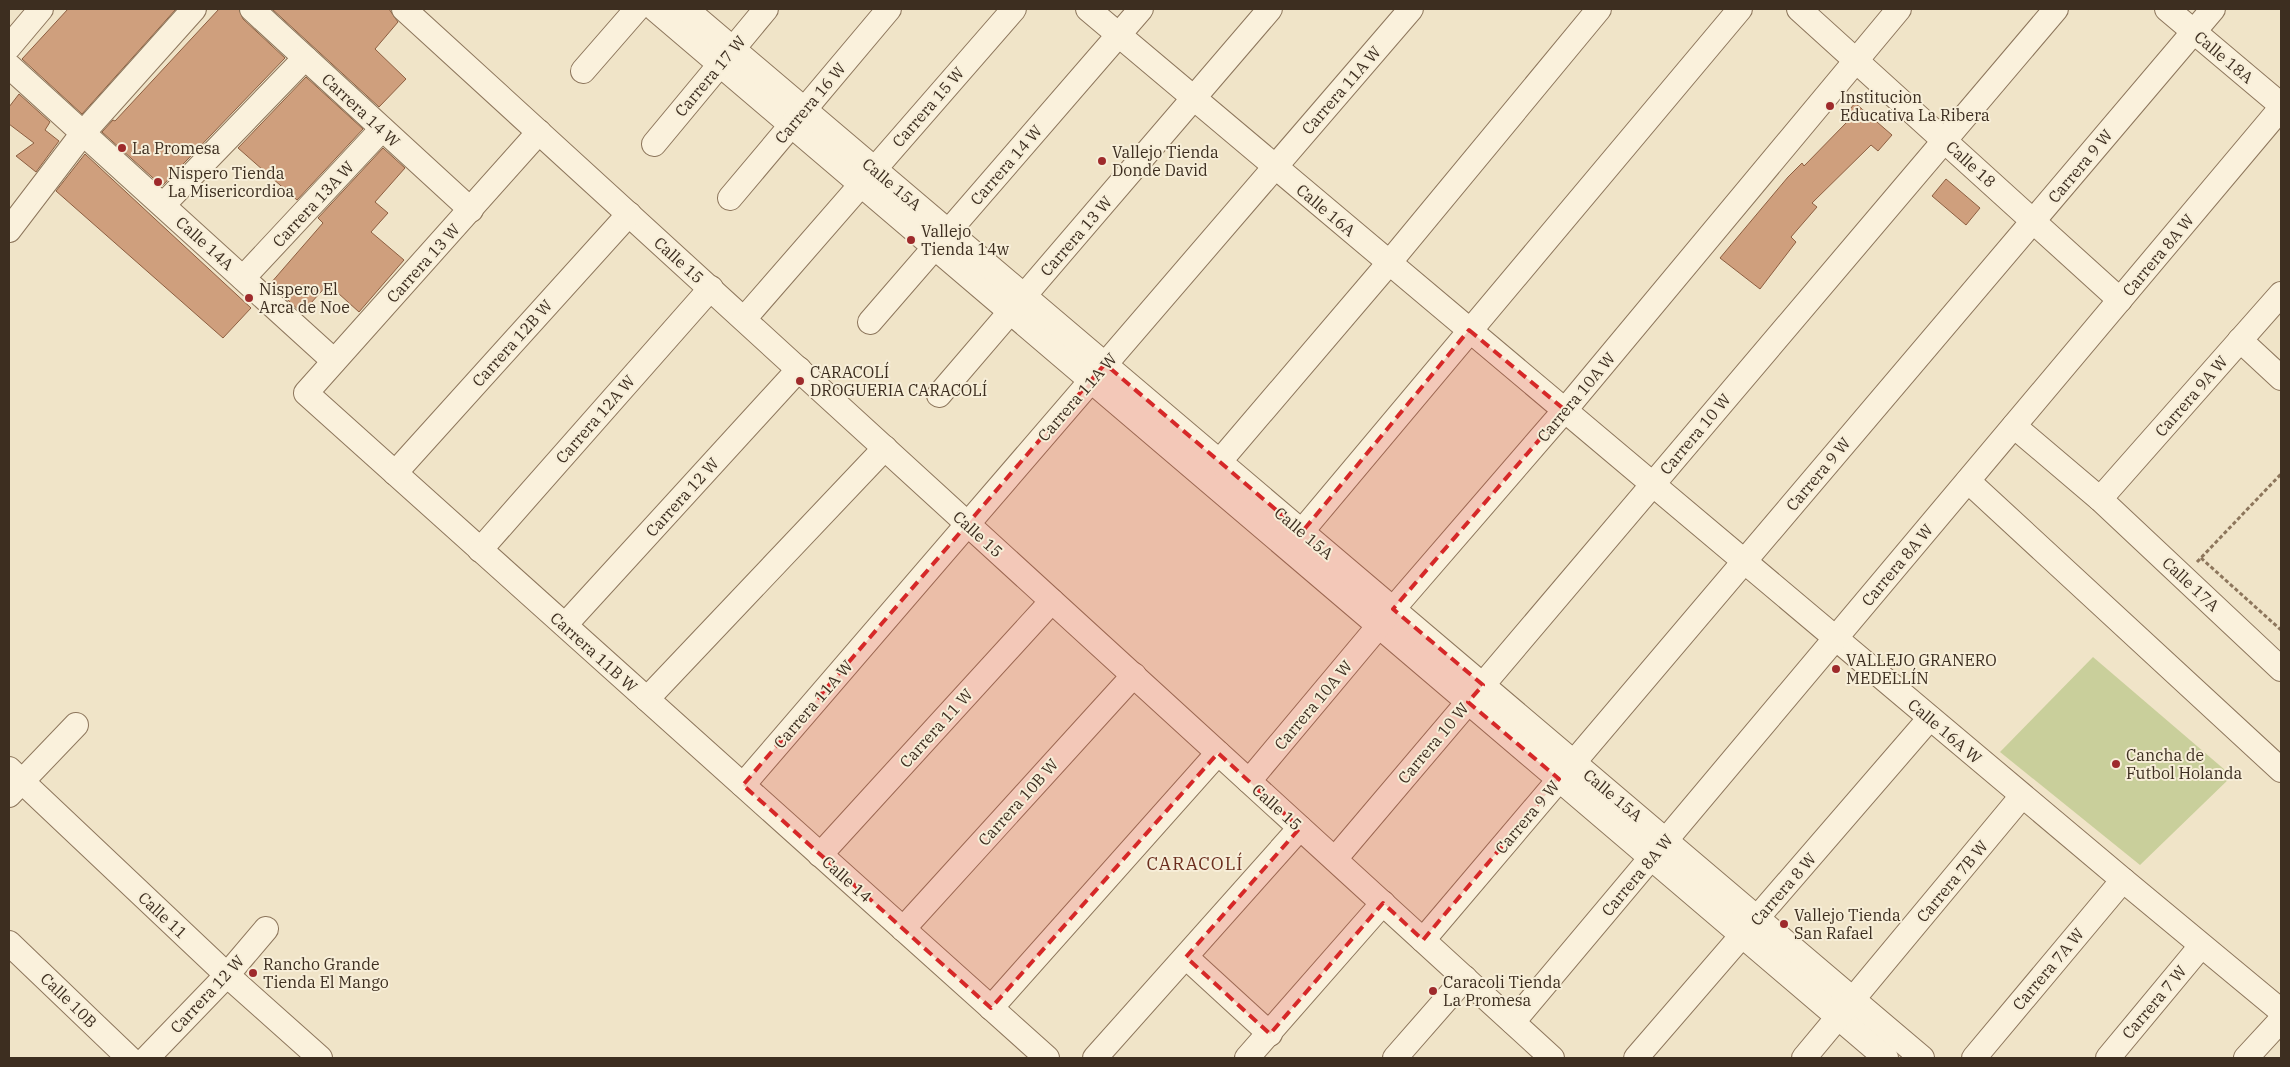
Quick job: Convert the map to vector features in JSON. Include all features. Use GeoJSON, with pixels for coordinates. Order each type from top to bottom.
{"type":"FeatureCollection","features":[{"type":"Feature","properties":{"kind":"street"},"geometry":{"type":"LineString","coordinates":[[9,47],[42,9]]}},
{"type":"Feature","properties":{"kind":"street"},"geometry":{"type":"LineString","coordinates":[[9,230],[83,133],[194,9]]}},
{"type":"Feature","properties":{"kind":"street","name":"Carrera 14 W"},"geometry":{"type":"LineString","coordinates":[[252,9],[471,210]]}},
{"type":"Feature","properties":{"kind":"street","name":"Calle 15"},"geometry":{"type":"LineString","coordinates":[[404,9],[1513,1022],[1548,1057]]}},
{"type":"Feature","properties":{"kind":"street"},"geometry":{"type":"LineString","coordinates":[[584,70],[637,9]]}},
{"type":"Feature","properties":{"kind":"street","name":"Calle 15A"},"geometry":{"type":"LineString","coordinates":[[655,9],[726,56],[1659,849],[1758,918],[1922,1058]]}},
{"type":"Feature","properties":{"kind":"street","name":"Calle 15A"},"geometry":{"type":"LineString","coordinates":[[686,9],[726,56]]}},
{"type":"Feature","properties":{"kind":"street","name":"Carrera 17 W"},"geometry":{"type":"LineString","coordinates":[[654,144],[766,9]]}},
{"type":"Feature","properties":{"kind":"street","name":"Carrera 16 W"},"geometry":{"type":"LineString","coordinates":[[730,198],[889,9]]}},
{"type":"Feature","properties":{"kind":"street","name":"Carrera 15 W"},"geometry":{"type":"LineString","coordinates":[[744,319],[1014,9]]}},
{"type":"Feature","properties":{"kind":"street","name":"Calle 16A"},"geometry":{"type":"LineString","coordinates":[[1088,9],[1565,410]]}},
{"type":"Feature","properties":{"kind":"street","name":"Carrera 14 W"},"geometry":{"type":"LineString","coordinates":[[870,322],[1142,9]]}},
{"type":"Feature","properties":{"kind":"street","name":"Carrera 13 W"},"geometry":{"type":"LineString","coordinates":[[939,395],[1270,9]]}},
{"type":"Feature","properties":{"kind":"street","name":"Carrera 11A W"},"geometry":{"type":"LineString","coordinates":[[743,786],[1411,9]]}},
{"type":"Feature","properties":{"kind":"street"},"geometry":{"type":"LineString","coordinates":[[1220,462],[1599,9]]}},
{"type":"Feature","properties":{"kind":"street"},"geometry":{"type":"LineString","coordinates":[[1295,540],[1469,330],[1582,199],[1740,9]]}},
{"type":"Feature","properties":{"kind":"street","name":"Calle 18"},"geometry":{"type":"LineString","coordinates":[[1799,9],[2120,300]]}},
{"type":"Feature","properties":{"kind":"street","name":"Carrera 10A W"},"geometry":{"type":"LineString","coordinates":[[1249,781],[1565,410],[1899,9]]}},
{"type":"Feature","properties":{"kind":"street","name":"Carrera 10 W"},"geometry":{"type":"LineString","coordinates":[[1334,859],[2056,9]]}},
{"type":"Feature","properties":{"kind":"street","name":"Calle 18A"},"geometry":{"type":"LineString","coordinates":[[2167,9],[2281,107]]}},
{"type":"Feature","properties":{"kind":"street","name":"Carrera 9 W"},"geometry":{"type":"LineString","coordinates":[[1422,940],[2213,9]]}},
{"type":"Feature","properties":{"kind":"street"},"geometry":{"type":"LineString","coordinates":[[163,205],[305,58]]}},
{"type":"Feature","properties":{"kind":"street","name":"Calle 14A"},"geometry":{"type":"LineString","coordinates":[[9,66],[334,361]]}},
{"type":"Feature","properties":{"kind":"street","name":"Carrera 8A W"},"geometry":{"type":"LineString","coordinates":[[1513,1022],[2281,107]]}},
{"type":"Feature","properties":{"kind":"street","name":"Carrera 13A W"},"geometry":{"type":"LineString","coordinates":[[243,278],[382,129]]}},
{"type":"Feature","properties":{"kind":"street","name":"Carrera 13 W"},"geometry":{"type":"LineString","coordinates":[[306,393],[539,132]]}},
{"type":"Feature","properties":{"kind":"street","name":"Carrera 12B W"},"geometry":{"type":"LineString","coordinates":[[395,473],[629,214]]}},
{"type":"Feature","properties":{"kind":"street","name":"Carrera 12A W"},"geometry":{"type":"LineString","coordinates":[[480,550],[711,288]]}},
{"type":"Feature","properties":{"kind":"street","name":"Carrera 9A W"},"geometry":{"type":"LineString","coordinates":[[2100,499],[2281,294]]}},
{"type":"Feature","properties":{"kind":"street"},"geometry":{"type":"LineString","coordinates":[[2240,340],[2281,378]]}},
{"type":"Feature","properties":{"kind":"street","name":"Carrera 12 W"},"geometry":{"type":"LineString","coordinates":[[565,625],[799,369]]}},
{"type":"Feature","properties":{"kind":"street","name":"Carrera 11B W"},"geometry":{"type":"LineString","coordinates":[[306,393],[647,699],[885,448]]}},
{"type":"Feature","properties":{"kind":"street","name":"Calle 16A W"},"geometry":{"type":"LineString","coordinates":[[1565,410],[2022,796],[2281,1011]]}},
{"type":"Feature","properties":{"kind":"street","name":"Calle 17A"},"geometry":{"type":"LineString","coordinates":[[2014,426],[2100,499],[2281,669]]}},
{"type":"Feature","properties":{"kind":"street","name":"Calle 15A"},"geometry":{"type":"LineString","coordinates":[[1194,454],[1220,462],[1295,540]]}},
{"type":"Feature","properties":{"kind":"street"},"geometry":{"type":"LineString","coordinates":[[1968,481],[2281,770]]}},
{"type":"Feature","properties":{"kind":"street","name":"Carrera 11 W"},"geometry":{"type":"LineString","coordinates":[[820,855],[1052,600]]}},
{"type":"Feature","properties":{"kind":"street","name":"Carrera 10B W"},"geometry":{"type":"LineString","coordinates":[[903,929],[1134,675]]}},
{"type":"Feature","properties":{"kind":"street","name":"Calle 14"},"geometry":{"type":"LineString","coordinates":[[647,699],[1047,1058]]}},
{"type":"Feature","properties":{"kind":"street","name":"Carrera 8 W"},"geometry":{"type":"LineString","coordinates":[[1636,1058],[1930,718]]}},
{"type":"Feature","properties":{"kind":"street"},"geometry":{"type":"LineString","coordinates":[[13,781],[76,725]]}},
{"type":"Feature","properties":{"kind":"street"},"geometry":{"type":"LineString","coordinates":[[991,1008],[1218,753]]}},
{"type":"Feature","properties":{"kind":"street","name":"Calle 11"},"geometry":{"type":"LineString","coordinates":[[13,781],[320,1058]]}},
{"type":"Feature","properties":{"kind":"street","name":"Carrera 7B W"},"geometry":{"type":"LineString","coordinates":[[1804,1058],[2022,796]]}},
{"type":"Feature","properties":{"kind":"street"},"geometry":{"type":"LineString","coordinates":[[1095,1058],[1300,828]]}},
{"type":"Feature","properties":{"kind":"street","name":"Calle 15A"},"geometry":{"type":"LineString","coordinates":[[1659,849],[1742,935],[1886,1058]]}},
{"type":"Feature","properties":{"kind":"street","name":"Carrera 7A W"},"geometry":{"type":"LineString","coordinates":[[1974,1058],[2123,880]]}},
{"type":"Feature","properties":{"kind":"street"},"geometry":{"type":"LineString","coordinates":[[1247,1058],[1383,903]]}},
{"type":"Feature","properties":{"kind":"street","name":"Carrera 12 W"},"geometry":{"type":"LineString","coordinates":[[147,1058],[227,975],[266,929]]}},
{"type":"Feature","properties":{"kind":"street","name":"Calle 10B"},"geometry":{"type":"LineString","coordinates":[[9,942],[130,1058]]}},
{"type":"Feature","properties":{"kind":"street","name":"Carrera 7 W"},"geometry":{"type":"LineString","coordinates":[[2108,1058],[2201,946]]}},
{"type":"Feature","properties":{"kind":"street"},"geometry":{"type":"LineString","coordinates":[[1186,957],[1270,1034]]}},
{"type":"Feature","properties":{"kind":"street"},"geometry":{"type":"LineString","coordinates":[[1395,1058],[1464,978]]}},
{"type":"Feature","properties":{"kind":"street"},"geometry":{"type":"LineString","coordinates":[[2246,1058],[2281,1020]]}},
{"type":"Feature","properties":{"kind":"path"},"geometry":{"type":"LineString","coordinates":[[2184,577],[2281,474]]}},
{"type":"Feature","properties":{"kind":"path"},"geometry":{"type":"LineString","coordinates":[[2201,558],[2280,629]]}},
{"type":"Feature","properties":{"kind":"path"},"geometry":{"type":"LineString","coordinates":[[2280,629],[2281,624]]}},
{"type":"Feature","properties":{"kind":"highlighted area"},"geometry":{"type":"Polygon","coordinates":[[[1469,330],[1565,410],[1393,609],[1483,685],[1468,702],[1559,779],[1423,940],[1383,903],[1270,1034],[1186,957],[1300,828],[1218,753],[991,1008],[743,785],[1105,364],[1302,532],[1469,330]]]}},
{"type":"Feature","properties":{"kind":"green space","name":"Cancha de Futbol Holanda"},"geometry":{"type":"Polygon","coordinates":[[[2093,657],[2232,776],[2140,865],[2000,752],[2093,657]]]}},
{"type":"Feature","properties":{"kind":"building"},"geometry":{"type":"Polygon","coordinates":[[[68,9],[176,9],[82,114],[22,59],[68,9]]]}},
{"type":"Feature","properties":{"kind":"building"},"geometry":{"type":"Polygon","coordinates":[[[219,9],[239,9],[243,19],[285,58],[162,186],[102,132],[113,120],[115,121],[219,9]]]}},
{"type":"Feature","properties":{"kind":"building"},"geometry":{"type":"Polygon","coordinates":[[[272,9],[389,9],[398,22],[375,49],[406,79],[379,107],[272,9]]]}},
{"type":"Feature","properties":{"kind":"building"},"geometry":{"type":"Polygon","coordinates":[[[306,77],[363,129],[297,200],[238,148],[306,77]]]}},
{"type":"Feature","properties":{"kind":"building"},"geometry":{"type":"Polygon","coordinates":[[[19,94],[50,122],[45,130],[59,141],[36,172],[16,156],[34,143],[9,124],[9,107],[19,94]]]}},
{"type":"Feature","properties":{"kind":"building"},"geometry":{"type":"Polygon","coordinates":[[[1855,103],[1892,135],[1878,151],[1871,145],[1812,203],[1817,207],[1791,237],[1796,242],[1760,289],[1720,258],[1788,177],[1802,163],[1804,166],[1846,123],[1842,119],[1855,103]]]}},
{"type":"Feature","properties":{"kind":"building"},"geometry":{"type":"Polygon","coordinates":[[[383,148],[405,168],[375,202],[388,213],[371,232],[404,260],[359,312],[328,284],[302,313],[270,284],[323,223],[318,218],[383,148]]]}},
{"type":"Feature","properties":{"kind":"building"},"geometry":{"type":"Polygon","coordinates":[[[85,154],[251,308],[223,338],[56,191],[85,154]]]}},
{"type":"Feature","properties":{"kind":"building"},"geometry":{"type":"Polygon","coordinates":[[[1946,179],[1980,208],[1966,225],[1932,196],[1946,179]]]}},
{"type":"Feature","properties":{"kind":"place","name":"Institucion Educativa La Ribera"},"geometry":{"type":"Point","coordinates":[1830,106]}},
{"type":"Feature","properties":{"kind":"place","name":"La Promesa"},"geometry":{"type":"Point","coordinates":[122,148]}},
{"type":"Feature","properties":{"kind":"place","name":"Vallejo Tienda Donde David"},"geometry":{"type":"Point","coordinates":[1102,161]}},
{"type":"Feature","properties":{"kind":"place","name":"Nispero Tienda La Misericordioa"},"geometry":{"type":"Point","coordinates":[158,182]}},
{"type":"Feature","properties":{"kind":"place","name":"Vallejo Tienda 14w"},"geometry":{"type":"Point","coordinates":[911,240]}},
{"type":"Feature","properties":{"kind":"place","name":"Nispero El Arca de Noe"},"geometry":{"type":"Point","coordinates":[249,298]}},
{"type":"Feature","properties":{"kind":"place","name":"CARACOLÍ DROGUERIA CARACOLÍ"},"geometry":{"type":"Point","coordinates":[800,381]}},
{"type":"Feature","properties":{"kind":"place","name":"VALLEJO GRANERO MEDELLÍN"},"geometry":{"type":"Point","coordinates":[1836,669]}},
{"type":"Feature","properties":{"kind":"place","name":"Cancha de Futbol Holanda"},"geometry":{"type":"Point","coordinates":[2116,764]}},
{"type":"Feature","properties":{"kind":"place","name":"Vallejo Tienda San Rafael"},"geometry":{"type":"Point","coordinates":[1784,924]}},
{"type":"Feature","properties":{"kind":"place","name":"Rancho Grande Tienda El Mango"},"geometry":{"type":"Point","coordinates":[253,973]}},
{"type":"Feature","properties":{"kind":"place","name":"Caracoli Tienda La Promesa"},"geometry":{"type":"Point","coordinates":[1433,991]}},
{"type":"Feature","properties":{"kind":"district","name":"CARACOLÍ"},"geometry":{"type":"Point","coordinates":[1195,864]}}]}
